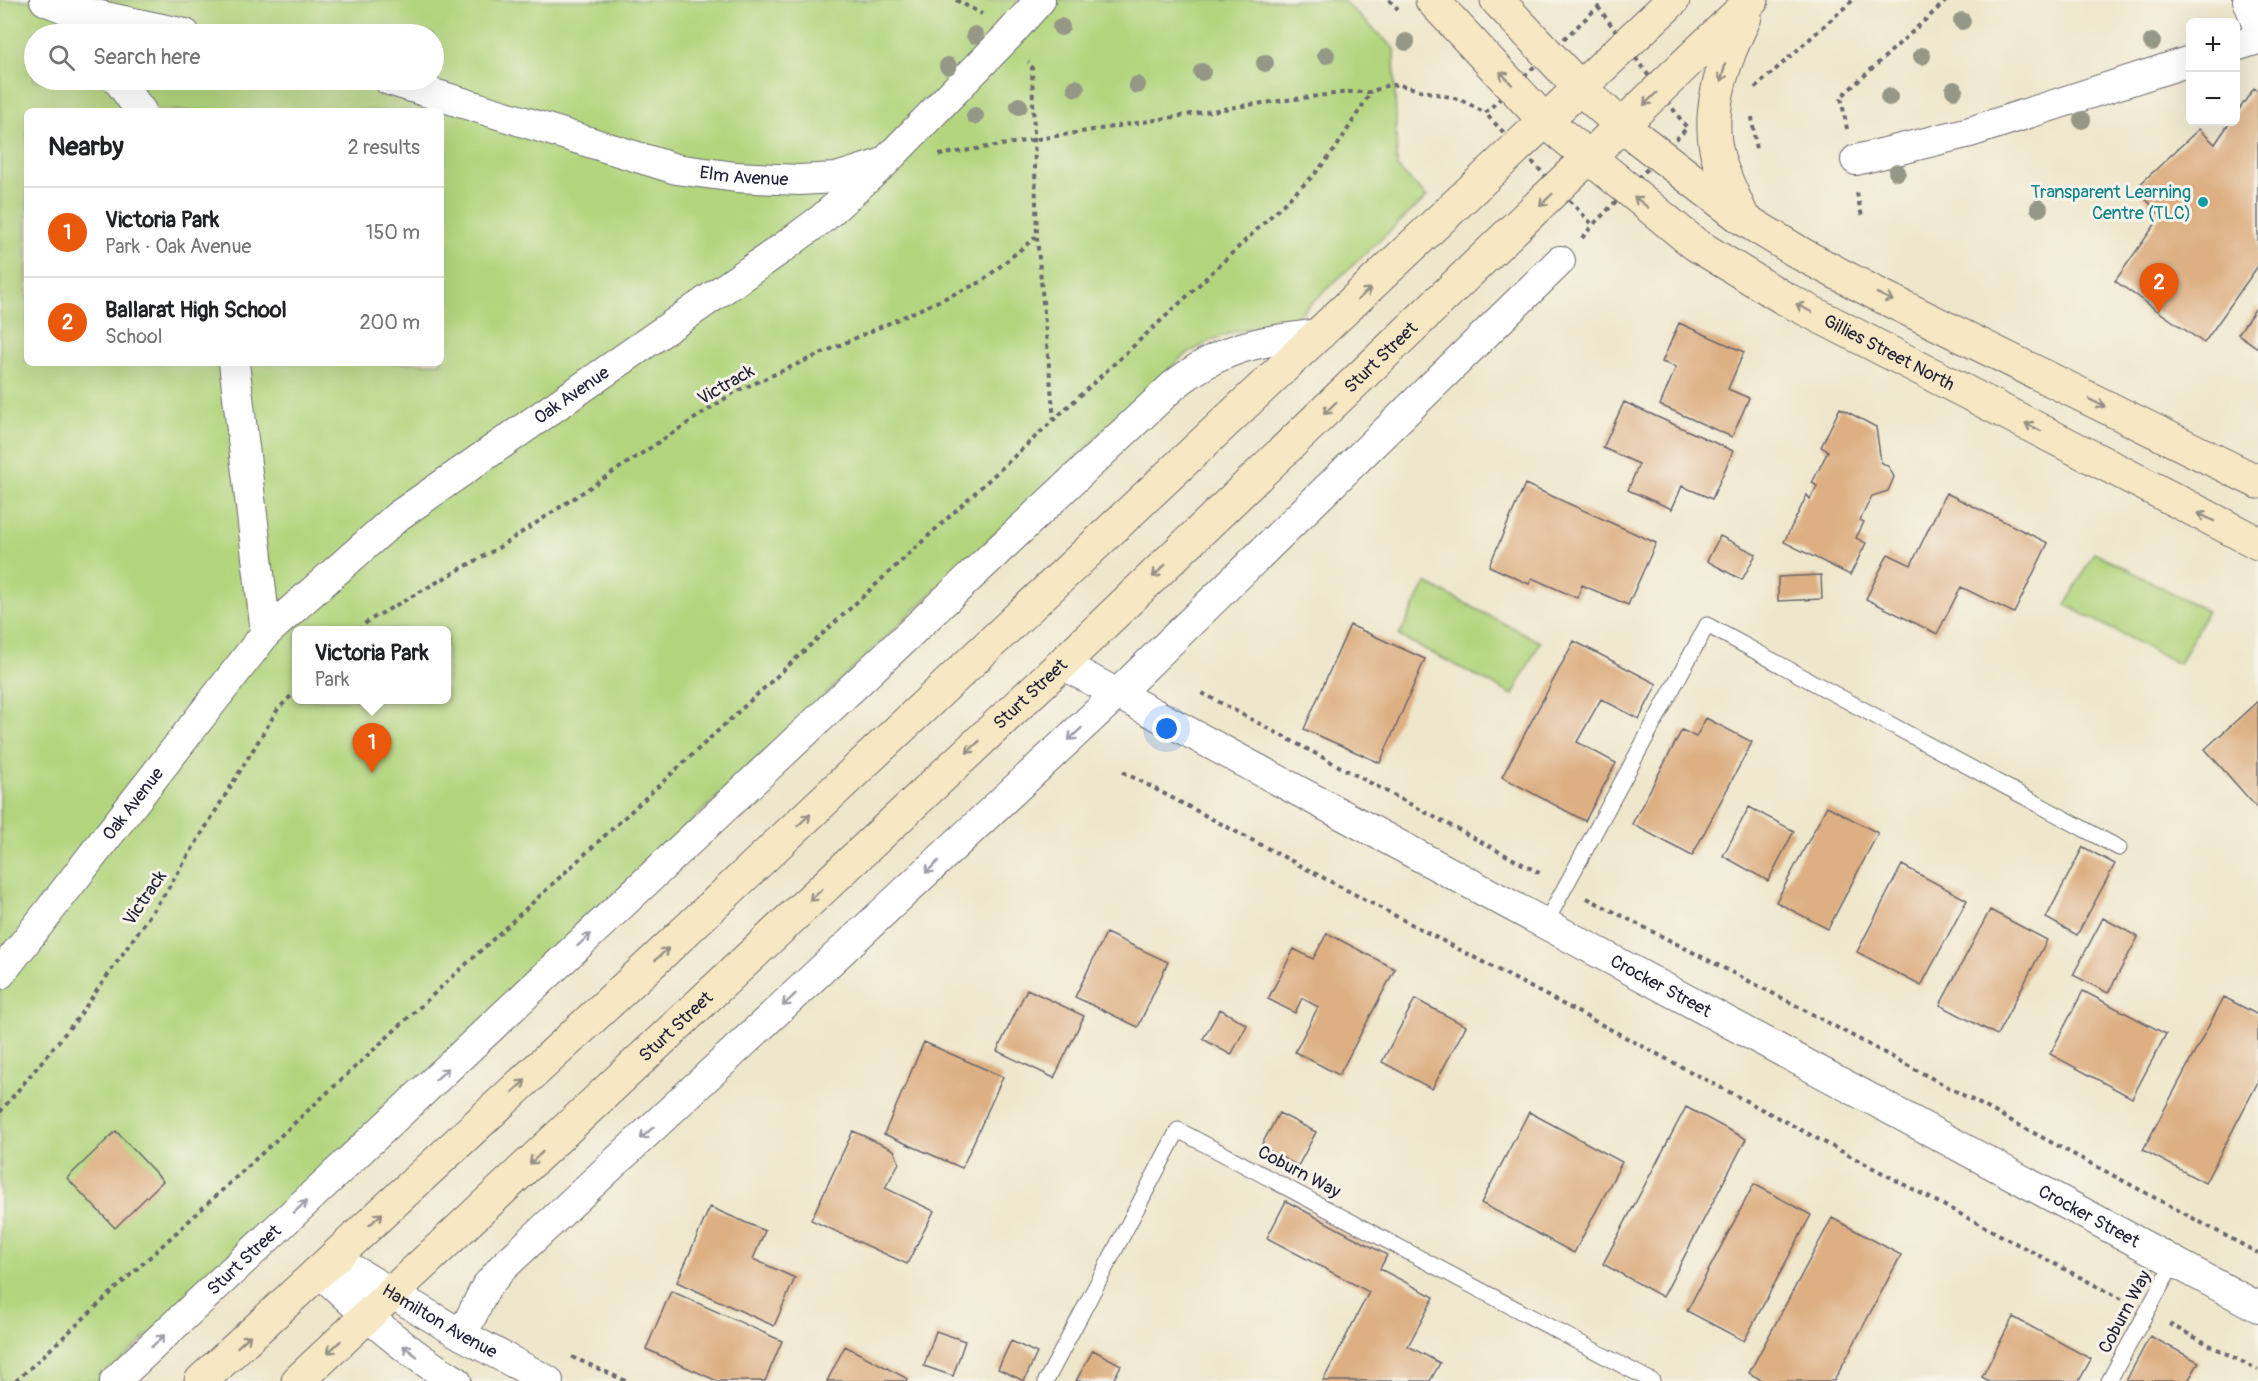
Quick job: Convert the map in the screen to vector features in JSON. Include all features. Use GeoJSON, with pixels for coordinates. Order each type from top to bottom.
{"type":"FeatureCollection","features":[{"type":"Feature","properties":{"kind":"main road","name":"Gillies Street North"},"geometry":{"type":"LineString","coordinates":[[1432,0],[1545,121],[1588,160],[1695,244],[1782,297],[2258,543]]}},
{"type":"Feature","properties":{"kind":"main road"},"geometry":{"type":"LineString","coordinates":[[1497,0],[1580,88],[1622,126],[1742,218],[1803,255],[1863,286],[2258,482]]}},
{"type":"Feature","properties":{"kind":"main road"},"geometry":{"type":"LineString","coordinates":[[1742,218],[1722,169],[1715,141],[1716,108],[1721,76],[1731,46],[1753,0]]}},
{"type":"Feature","properties":{"kind":"main road","name":"Sturt Street"},"geometry":{"type":"LineString","coordinates":[[298,1381],[1062,664],[1753,0]]}},
{"type":"Feature","properties":{"kind":"main road"},"geometry":{"type":"LineString","coordinates":[[201,1381],[650,966],[1321,334],[1580,88],[1659,7]]}},
{"type":"Feature","properties":{"kind":"street","name":"Elm Avenue"},"geometry":{"type":"LineString","coordinates":[[421,90],[676,169],[736,177],[812,179],[845,176],[884,163],[1040,0]]}},
{"type":"Feature","properties":{"kind":"street"},"geometry":{"type":"LineString","coordinates":[[2248,0],[2252,18],[2258,27]]}},
{"type":"Feature","properties":{"kind":"street"},"geometry":{"type":"LineString","coordinates":[[56,4],[75,24]]}},
{"type":"Feature","properties":{"kind":"street"},"geometry":{"type":"LineString","coordinates":[[56,4],[141,24]]}},
{"type":"Feature","properties":{"kind":"street"},"geometry":{"type":"LineString","coordinates":[[2240,44],[2258,39]]}},
{"type":"Feature","properties":{"kind":"street"},"geometry":{"type":"LineString","coordinates":[[1856,160],[1970,132],[2186,62]]}},
{"type":"Feature","properties":{"kind":"street"},"geometry":{"type":"LineString","coordinates":[[125,90],[139,108]]}},
{"type":"Feature","properties":{"kind":"street","name":"Oak Avenue"},"geometry":{"type":"LineString","coordinates":[[0,974],[266,633],[398,516],[781,249],[830,212],[884,163]]}},
{"type":"Feature","properties":{"kind":"street"},"geometry":{"type":"LineString","coordinates":[[462,1335],[486,1287],[503,1267],[1117,694],[1560,261]]}},
{"type":"Feature","properties":{"kind":"street","name":"Sturt Street"},"geometry":{"type":"LineString","coordinates":[[115,1381],[1173,386],[1206,361],[1232,350],[1274,340],[1321,334]]}},
{"type":"Feature","properties":{"kind":"street"},"geometry":{"type":"LineString","coordinates":[[234,366],[266,633]]}},
{"type":"Feature","properties":{"kind":"street","name":"Crocker Street"},"geometry":{"type":"LineString","coordinates":[[1062,664],[2258,1307]]}},
{"type":"Feature","properties":{"kind":"street","name":"Hamilton Avenue"},"geometry":{"type":"LineString","coordinates":[[326,1265],[393,1293],[462,1335],[548,1381]]}},
{"type":"Feature","properties":{"kind":"street","name":"Hamilton Avenue"},"geometry":{"type":"LineString","coordinates":[[326,1265],[366,1317],[423,1361],[456,1381]]}},
{"type":"Feature","properties":{"kind":"lane"},"geometry":{"type":"LineString","coordinates":[[1545,924],[1707,625],[2120,848]]}},
{"type":"Feature","properties":{"kind":"lane","name":"Coburn Way"},"geometry":{"type":"LineString","coordinates":[[1046,1381],[1178,1130],[1652,1381]]}},
{"type":"Feature","properties":{"kind":"lane","name":"Coburn Way"},"geometry":{"type":"LineString","coordinates":[[2109,1381],[2174,1262]]}},
{"type":"Feature","properties":{"kind":"path"},"geometry":{"type":"LineString","coordinates":[[956,0],[985,15]]}},
{"type":"Feature","properties":{"kind":"path"},"geometry":{"type":"LineString","coordinates":[[1598,7],[1599,0]]}},
{"type":"Feature","properties":{"kind":"path"},"geometry":{"type":"LineString","coordinates":[[1749,94],[1853,0]]}},
{"type":"Feature","properties":{"kind":"path"},"geometry":{"type":"LineString","coordinates":[[1841,97],[1947,0]]}},
{"type":"Feature","properties":{"kind":"path"},"geometry":{"type":"LineString","coordinates":[[884,163],[1248,105],[1349,92],[1371,92],[1388,85],[1399,85],[1462,100],[1485,113]]}},
{"type":"Feature","properties":{"kind":"path"},"geometry":{"type":"LineString","coordinates":[[15,1381],[1054,420],[1314,176],[1336,148],[1371,92]]}},
{"type":"Feature","properties":{"kind":"path"},"geometry":{"type":"LineString","coordinates":[[1751,106],[1756,152]]}},
{"type":"Feature","properties":{"kind":"path"},"geometry":{"type":"LineString","coordinates":[[1036,140],[1037,236],[1054,420]]}},
{"type":"Feature","properties":{"kind":"path","name":"Victrack"},"geometry":{"type":"LineString","coordinates":[[362,626],[498,549],[735,392],[981,282],[1037,236]]}},
{"type":"Feature","properties":{"kind":"path"},"geometry":{"type":"LineString","coordinates":[[1202,693],[1566,887],[1782,998],[2258,1253]]}},
{"type":"Feature","properties":{"kind":"path","name":"Victrack"},"geometry":{"type":"LineString","coordinates":[[0,1112],[77,1019],[166,892],[278,709],[292,695]]}},
{"type":"Feature","properties":{"kind":"path"},"geometry":{"type":"LineString","coordinates":[[1123,772],[2258,1370]]}},
{"type":"Feature","properties":{"kind":"path"},"geometry":{"type":"LineString","coordinates":[[570,1356],[626,1381]]}},
{"type":"Feature","properties":{"kind":"green space"},"geometry":{"type":"Polygon","coordinates":[[[0,0],[1342,0],[1394,48],[1397,167],[1427,197],[1294,319],[1233,332],[1210,341],[1182,357],[100,1381],[0,1381],[0,0]]]}},
{"type":"Feature","properties":{"kind":"green space"},"geometry":{"type":"Polygon","coordinates":[[[2094,552],[2207,611],[2179,664],[2066,605],[2094,552]]]}},
{"type":"Feature","properties":{"kind":"green space"},"geometry":{"type":"Polygon","coordinates":[[[1426,583],[1540,642],[1513,695],[1399,636],[1426,583]]]}},
{"type":"Feature","properties":{"kind":"building","name":"Transparent Learning Centre (TLC)"},"geometry":{"type":"Polygon","coordinates":[[[2254,88],[2258,91],[2258,266],[2204,343],[2115,281],[2161,216],[2136,188],[2199,129],[2215,144],[2227,126],[2240,126],[2240,108],[2254,88]]]}},
{"type":"Feature","properties":{"kind":"building"},"geometry":{"type":"Polygon","coordinates":[[[2258,305],[2258,348],[2238,334],[2258,305]]]}},
{"type":"Feature","properties":{"kind":"building"},"geometry":{"type":"Polygon","coordinates":[[[1679,323],[1744,352],[1728,389],[1749,398],[1732,437],[1660,405],[1676,367],[1662,362],[1679,323]]]}},
{"type":"Feature","properties":{"kind":"building"},"geometry":{"type":"Polygon","coordinates":[[[1624,402],[1733,451],[1712,499],[1682,486],[1672,509],[1628,490],[1639,464],[1603,448],[1624,402]]]}},
{"type":"Feature","properties":{"kind":"building"},"geometry":{"type":"Polygon","coordinates":[[[1840,408],[1876,427],[1881,462],[1889,467],[1894,477],[1888,491],[1872,496],[1860,520],[1864,522],[1856,538],[1866,543],[1850,575],[1784,542],[1807,495],[1810,499],[1817,486],[1812,483],[1828,451],[1821,447],[1840,408]]]}},
{"type":"Feature","properties":{"kind":"building"},"geometry":{"type":"Polygon","coordinates":[[[1525,484],[1656,543],[1628,605],[1582,585],[1577,598],[1532,578],[1529,584],[1489,566],[1525,484]]]}},
{"type":"Feature","properties":{"kind":"building"},"geometry":{"type":"Polygon","coordinates":[[[1946,493],[2048,543],[2014,613],[1961,587],[1937,634],[1866,599],[1888,554],[1911,565],[1946,493]]]}},
{"type":"Feature","properties":{"kind":"building"},"geometry":{"type":"Polygon","coordinates":[[[1720,536],[1756,554],[1742,580],[1707,561],[1720,536]]]}},
{"type":"Feature","properties":{"kind":"building"},"geometry":{"type":"Polygon","coordinates":[[[1821,575],[1822,599],[1778,601],[1778,577],[1821,575]]]}},
{"type":"Feature","properties":{"kind":"building"},"geometry":{"type":"Polygon","coordinates":[[[1350,625],[1425,659],[1380,763],[1304,729],[1350,625]]]}},
{"type":"Feature","properties":{"kind":"building"},"geometry":{"type":"Polygon","coordinates":[[[1574,641],[1657,684],[1639,719],[1601,699],[1577,742],[1616,763],[1585,821],[1502,777],[1574,641]]]}},
{"type":"Feature","properties":{"kind":"building"},"geometry":{"type":"Polygon","coordinates":[[[2258,701],[2258,809],[2205,749],[2258,701]]]}},
{"type":"Feature","properties":{"kind":"building"},"geometry":{"type":"Polygon","coordinates":[[[1706,718],[1752,742],[1692,856],[1632,824],[1682,730],[1696,737],[1706,718]]]}},
{"type":"Feature","properties":{"kind":"building"},"geometry":{"type":"Polygon","coordinates":[[[1827,806],[1878,833],[1828,929],[1776,902],[1827,806]]]}},
{"type":"Feature","properties":{"kind":"building"},"geometry":{"type":"Polygon","coordinates":[[[1749,807],[1794,831],[1768,881],[1723,856],[1749,807]]]}},
{"type":"Feature","properties":{"kind":"building"},"geometry":{"type":"Polygon","coordinates":[[[2083,847],[2115,864],[2077,935],[2046,918],[2083,847]]]}},
{"type":"Feature","properties":{"kind":"building"},"geometry":{"type":"Polygon","coordinates":[[[1902,865],[1967,900],[1921,986],[1857,952],[1902,865]]]}},
{"type":"Feature","properties":{"kind":"building"},"geometry":{"type":"Polygon","coordinates":[[[1990,910],[2047,940],[1997,1035],[1940,1005],[1990,910]]]}},
{"type":"Feature","properties":{"kind":"building"},"geometry":{"type":"Polygon","coordinates":[[[2103,918],[2138,937],[2108,993],[2073,975],[2103,918]]]}},
{"type":"Feature","properties":{"kind":"building"},"geometry":{"type":"Polygon","coordinates":[[[1106,933],[1168,962],[1138,1027],[1075,997],[1106,933]]]}},
{"type":"Feature","properties":{"kind":"building"},"geometry":{"type":"Polygon","coordinates":[[[1327,933],[1395,969],[1339,1075],[1295,1052],[1318,1007],[1302,998],[1295,1013],[1268,999],[1294,949],[1313,959],[1327,933]]]}},
{"type":"Feature","properties":{"kind":"building"},"geometry":{"type":"Polygon","coordinates":[[[1027,989],[1084,1016],[1054,1078],[997,1051],[1027,989]]]}},
{"type":"Feature","properties":{"kind":"building"},"geometry":{"type":"Polygon","coordinates":[[[2083,991],[2166,1034],[2132,1098],[2050,1054],[2083,991]]]}},
{"type":"Feature","properties":{"kind":"building"},"geometry":{"type":"Polygon","coordinates":[[[2224,997],[2258,1015],[2258,1082],[2205,1183],[2143,1150],[2224,997]]]}},
{"type":"Feature","properties":{"kind":"building"},"geometry":{"type":"Polygon","coordinates":[[[1415,999],[1466,1026],[1432,1089],[1382,1062],[1415,999]]]}},
{"type":"Feature","properties":{"kind":"building"},"geometry":{"type":"Polygon","coordinates":[[[1220,1009],[1247,1025],[1231,1055],[1203,1039],[1220,1009]]]}},
{"type":"Feature","properties":{"kind":"building"},"geometry":{"type":"Polygon","coordinates":[[[924,1042],[1003,1077],[962,1168],[884,1134],[924,1042]]]}},
{"type":"Feature","properties":{"kind":"building"},"geometry":{"type":"Polygon","coordinates":[[[1686,1107],[1746,1139],[1663,1297],[1603,1264],[1686,1107]]]}},
{"type":"Feature","properties":{"kind":"building"},"geometry":{"type":"Polygon","coordinates":[[[1529,1112],[1622,1162],[1574,1253],[1481,1203],[1529,1112]]]}},
{"type":"Feature","properties":{"kind":"building"},"geometry":{"type":"Polygon","coordinates":[[[1279,1113],[1316,1132],[1298,1166],[1261,1146],[1279,1113]]]}},
{"type":"Feature","properties":{"kind":"building"},"geometry":{"type":"Polygon","coordinates":[[[116,1131],[163,1181],[115,1228],[67,1178],[116,1131]]]}},
{"type":"Feature","properties":{"kind":"building"},"geometry":{"type":"Polygon","coordinates":[[[853,1131],[894,1150],[899,1163],[885,1188],[934,1211],[907,1264],[811,1220],[853,1131]]]}},
{"type":"Feature","properties":{"kind":"building"},"geometry":{"type":"Polygon","coordinates":[[[1754,1184],[1811,1215],[1744,1341],[1687,1311],[1754,1184]]]}},
{"type":"Feature","properties":{"kind":"building"},"geometry":{"type":"Polygon","coordinates":[[[1286,1201],[1387,1255],[1380,1269],[1434,1297],[1408,1346],[1440,1363],[1430,1381],[1323,1381],[1369,1292],[1267,1238],[1286,1201]]]}},
{"type":"Feature","properties":{"kind":"building"},"geometry":{"type":"Polygon","coordinates":[[[710,1207],[765,1231],[753,1259],[795,1278],[774,1326],[677,1282],[710,1207]]]}},
{"type":"Feature","properties":{"kind":"building"},"geometry":{"type":"Polygon","coordinates":[[[1832,1218],[1901,1255],[1834,1381],[1763,1381],[1749,1373],[1832,1218]]]}},
{"type":"Feature","properties":{"kind":"building"},"geometry":{"type":"Polygon","coordinates":[[[671,1291],[782,1341],[765,1381],[717,1381],[646,1349],[671,1291]]]}},
{"type":"Feature","properties":{"kind":"building"},"geometry":{"type":"Polygon","coordinates":[[[2013,1317],[2091,1359],[2079,1381],[1989,1381],[1982,1377],[2013,1317]]]}},
{"type":"Feature","properties":{"kind":"building"},"geometry":{"type":"Polygon","coordinates":[[[936,1331],[965,1341],[953,1376],[924,1366],[936,1331]]]}},
{"type":"Feature","properties":{"kind":"building"},"geometry":{"type":"Polygon","coordinates":[[[2150,1336],[2199,1362],[2188,1381],[2126,1381],[2150,1336]]]}},
{"type":"Feature","properties":{"kind":"building"},"geometry":{"type":"Polygon","coordinates":[[[1011,1341],[1037,1353],[1024,1381],[998,1369],[1011,1341]]]}},
{"type":"Feature","properties":{"kind":"building"},"geometry":{"type":"Polygon","coordinates":[[[845,1346],[908,1379],[907,1381],[827,1381],[845,1346]]]}},
{"type":"Feature","properties":{"kind":"building"},"geometry":{"type":"Polygon","coordinates":[[[1093,1350],[1121,1365],[1113,1381],[1076,1381],[1093,1350]]]}},
{"type":"Feature","properties":{"kind":"place","name":"Transparent Learning Centre (TLC)"},"geometry":{"type":"Point","coordinates":[2203,202]}},
{"type":"Feature","properties":{"kind":"place","name":"Ballarat High School"},"geometry":{"type":"Point","coordinates":[2159,313]}},
{"type":"Feature","properties":{"kind":"place","name":"Victoria Park"},"geometry":{"type":"Point","coordinates":[372,773]}}]}
